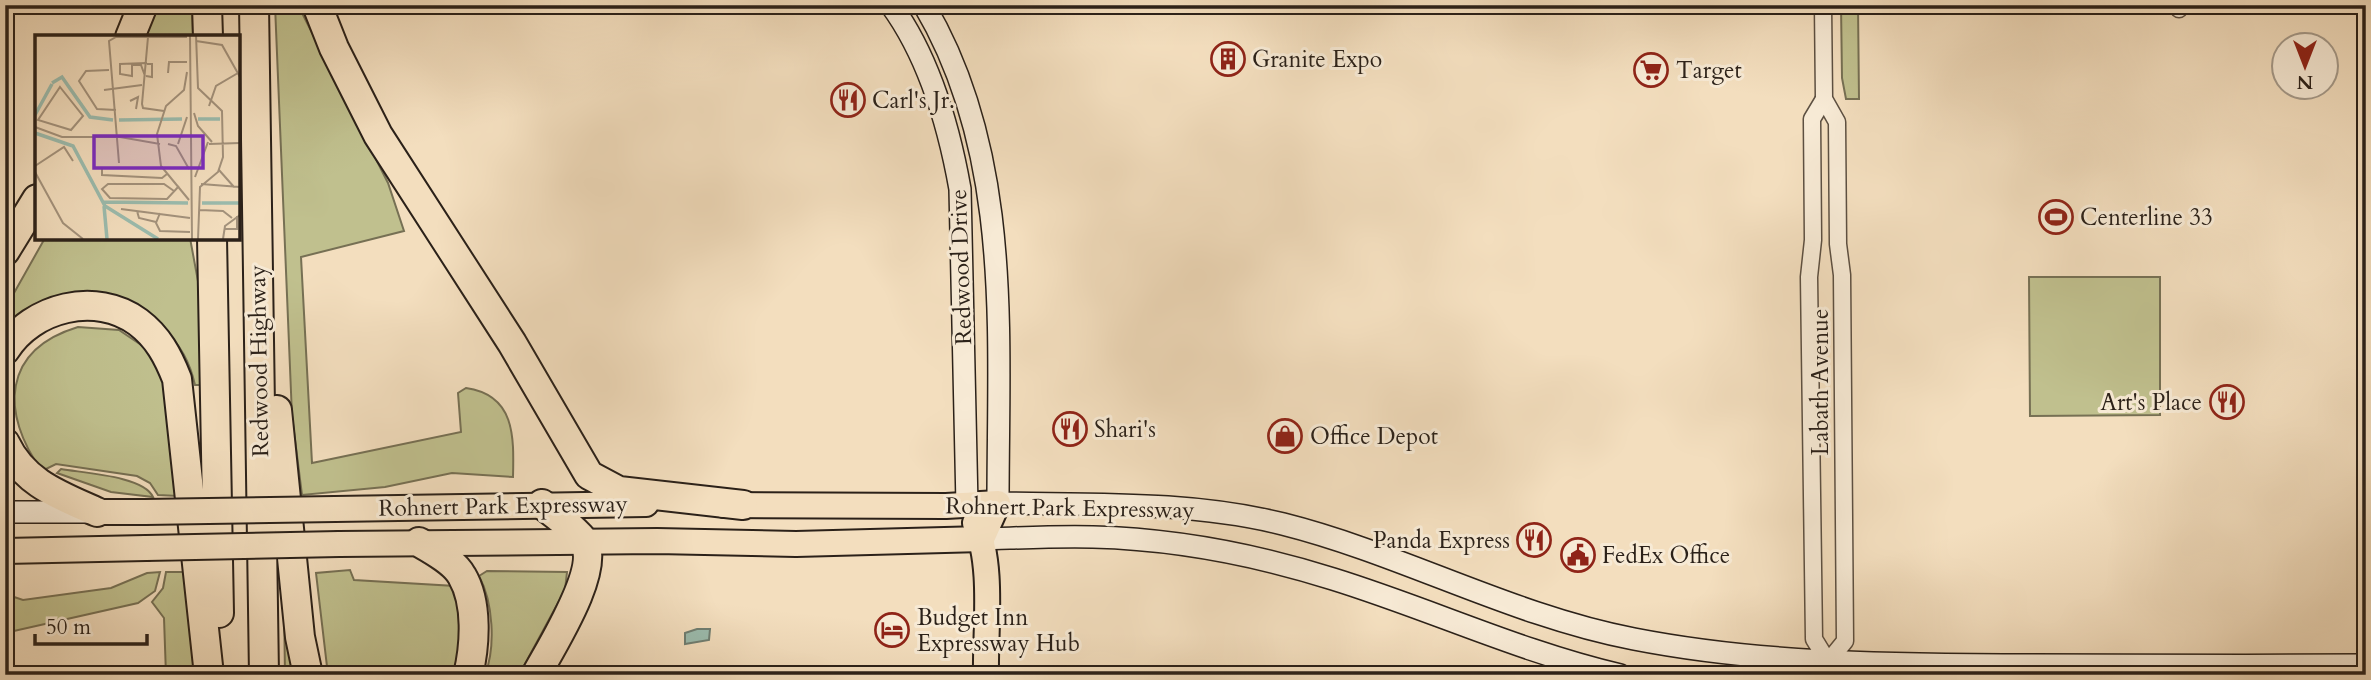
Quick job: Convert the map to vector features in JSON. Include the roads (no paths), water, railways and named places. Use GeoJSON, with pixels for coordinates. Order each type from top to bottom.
{"type":"FeatureCollection","features":[{"type":"Feature","properties":{"kind":"highway"},"geometry":{"type":"LineString","coordinates":[[131,35],[143,5]]}},
{"type":"Feature","properties":{"kind":"highway"},"geometry":{"type":"LineString","coordinates":[[207,5],[208,35]]}},
{"type":"Feature","properties":{"kind":"highway","name":"Redwood Highway"},"geometry":{"type":"LineString","coordinates":[[254,5],[264,675]]}},
{"type":"Feature","properties":{"kind":"highway"},"geometry":{"type":"LineString","coordinates":[[317,5],[334,48],[378,135],[512,343],[589,475],[619,491],[743,505]]}},
{"type":"Feature","properties":{"kind":"highway"},"geometry":{"type":"LineString","coordinates":[[5,251],[35,202]]}},
{"type":"Feature","properties":{"kind":"highway"},"geometry":{"type":"LineString","coordinates":[[257,236],[300,637],[309,675]]}},
{"type":"Feature","properties":{"kind":"highway","name":"Redwood Highway"},"geometry":{"type":"LineString","coordinates":[[212,240],[220,675]]}},
{"type":"Feature","properties":{"kind":"highway"},"geometry":{"type":"LineString","coordinates":[[5,350],[21,331],[40,317],[63,307],[88,306],[116,311],[136,321],[168,356],[177,379],[209,675]]}},
{"type":"Feature","properties":{"kind":"highway"},"geometry":{"type":"LineString","coordinates":[[5,443],[23,472],[48,490],[97,512]]}},
{"type":"Feature","properties":{"kind":"highway"},"geometry":{"type":"LineString","coordinates":[[536,675],[580,589],[588,558],[584,541],[542,504]]}},
{"type":"Feature","properties":{"kind":"highway"},"geometry":{"type":"LineString","coordinates":[[419,542],[461,574],[467,587],[472,614],[472,657],[468,675]]}},
{"type":"Feature","properties":{"kind":"main road","name":"Redwood Drive"},"geometry":{"type":"LineString","coordinates":[[891,5],[913,42],[937,100],[952,144],[960,189],[967,505],[982,539],[986,675]]}},
{"type":"Feature","properties":{"kind":"main road","name":"Redwood Drive"},"geometry":{"type":"LineString","coordinates":[[924,5],[940,33],[964,88],[990,189],[996,279],[998,503],[982,539]]}},
{"type":"Feature","properties":{"kind":"main road","name":"Rohnert Park Expressway"},"geometry":{"type":"LineString","coordinates":[[5,512],[542,504],[1140,505],[1216,512],[1304,530],[1573,623],[1630,638],[1827,668],[2366,665]]}},
{"type":"Feature","properties":{"kind":"main road","name":"Rohnert Park Expressway"},"geometry":{"type":"LineString","coordinates":[[5,551],[419,542],[796,544],[1094,537],[1212,550],[1331,578],[1408,604],[1492,638],[1574,664],[1620,675]]}},
{"type":"Feature","properties":{"kind":"main road"},"geometry":{"type":"LineString","coordinates":[[1408,604],[1420,570]]}},
{"type":"Feature","properties":{"kind":"street","name":"Labath Avenue"},"geometry":{"type":"LineString","coordinates":[[1823,5],[1824,99],[1837,122],[1838,244],[1842,275],[1844,641],[1827,668]]}},
{"type":"Feature","properties":{"kind":"street","name":"Labath Avenue"},"geometry":{"type":"LineString","coordinates":[[1824,99],[1812,119],[1813,240],[1809,277],[1814,639],[1827,668]]}},
{"type":"Feature","properties":{"kind":"place","name":"Granite Expo"},"geometry":{"type":"Point","coordinates":[1228,59]}},
{"type":"Feature","properties":{"kind":"place","name":"Target"},"geometry":{"type":"Point","coordinates":[1651,70]}},
{"type":"Feature","properties":{"kind":"place","name":"Carl's Jr."},"geometry":{"type":"Point","coordinates":[848,100]}},
{"type":"Feature","properties":{"kind":"place","name":"Centerline 33"},"geometry":{"type":"Point","coordinates":[2056,217]}},
{"type":"Feature","properties":{"kind":"place","name":"Art's Place"},"geometry":{"type":"Point","coordinates":[2227,402]}},
{"type":"Feature","properties":{"kind":"place","name":"Shari's"},"geometry":{"type":"Point","coordinates":[1070,429]}},
{"type":"Feature","properties":{"kind":"place","name":"Office Depot"},"geometry":{"type":"Point","coordinates":[1285,436]}},
{"type":"Feature","properties":{"kind":"place","name":"Panda Express"},"geometry":{"type":"Point","coordinates":[1534,540]}},
{"type":"Feature","properties":{"kind":"place","name":"FedEx Office"},"geometry":{"type":"Point","coordinates":[1578,555]}},
{"type":"Feature","properties":{"kind":"place","name":"Budget Inn Expressway Hub"},"geometry":{"type":"Point","coordinates":[892,630]}}]}
